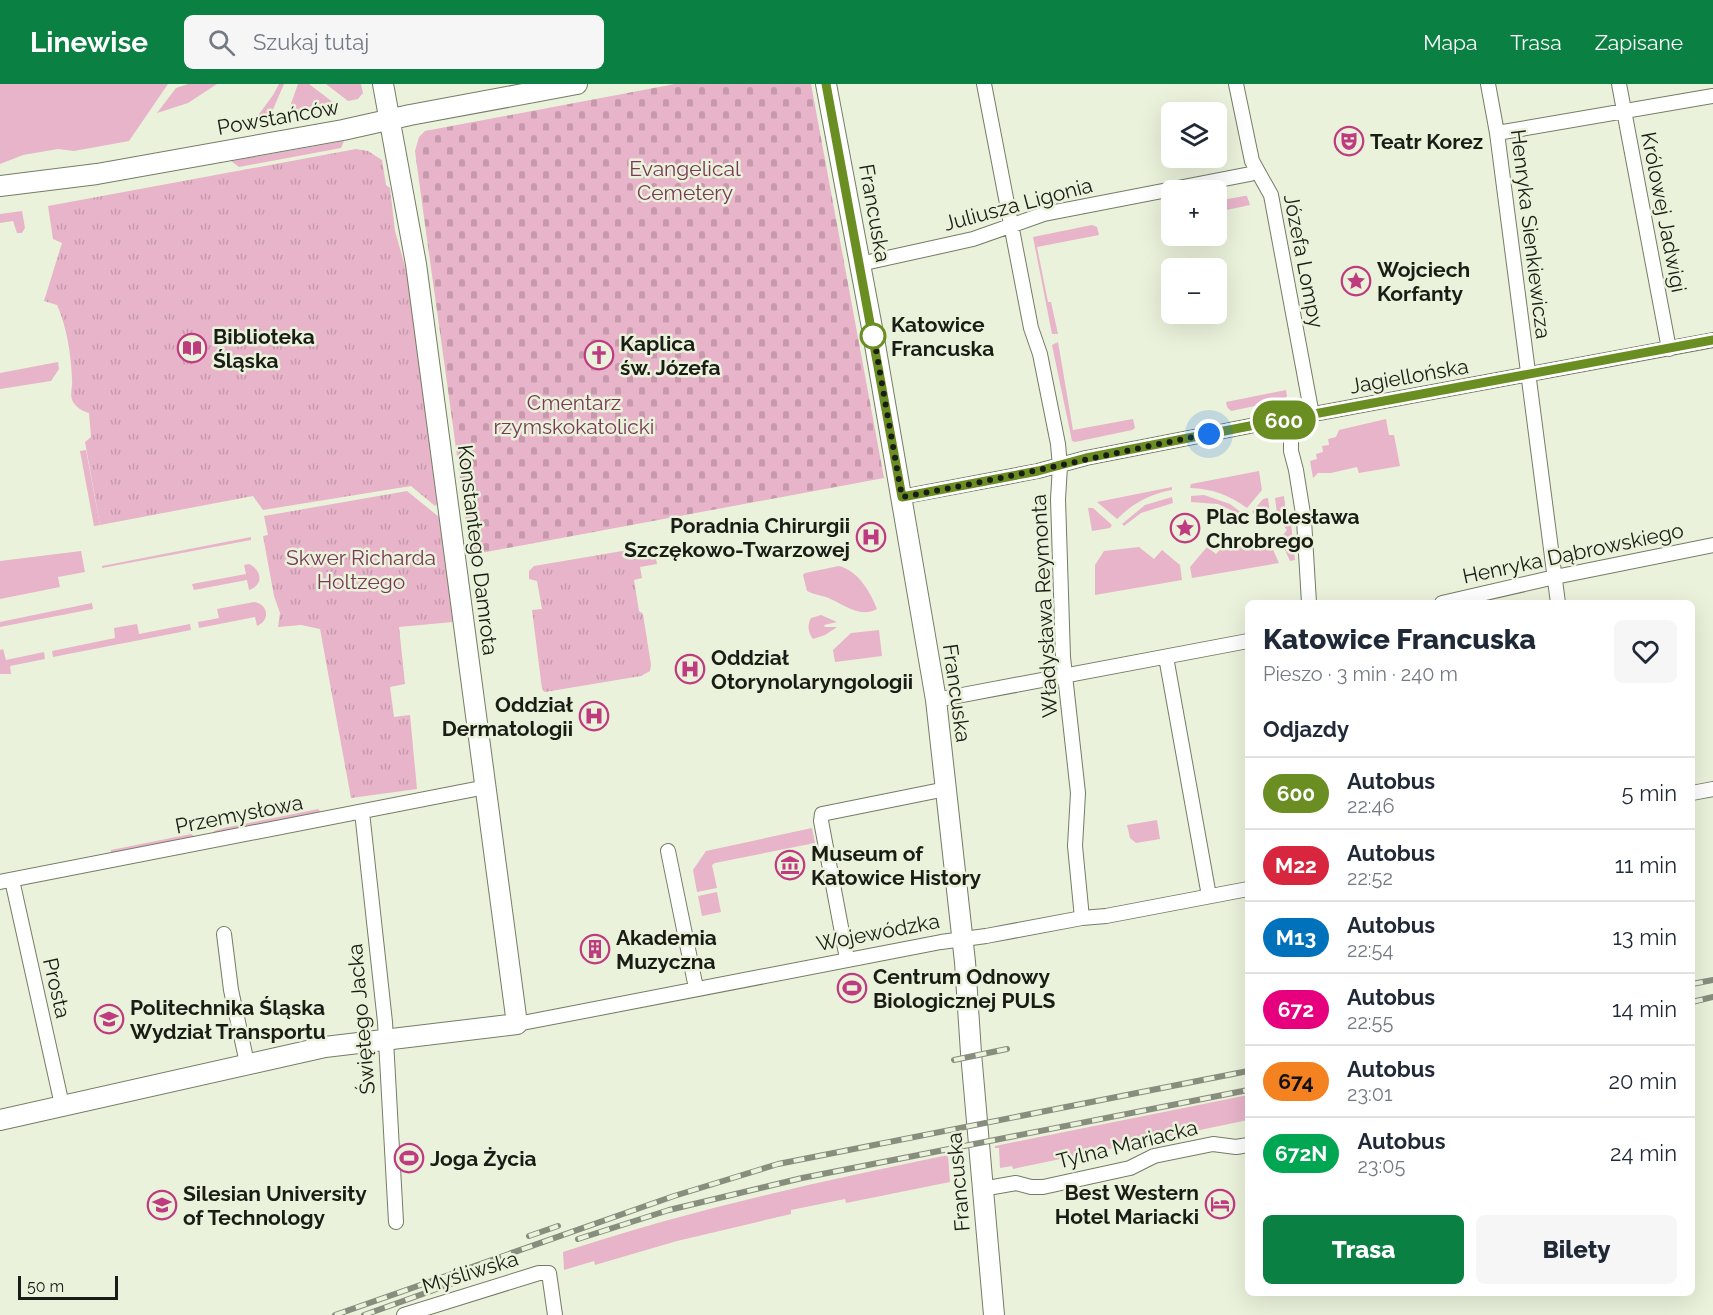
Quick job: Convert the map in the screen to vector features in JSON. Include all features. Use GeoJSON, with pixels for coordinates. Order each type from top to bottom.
{"type":"FeatureCollection","features":[{"type":"Feature","properties":{"kind":"street","name":"Konstantego Damrota"},"geometry":{"type":"LineString","coordinates":[[383,84],[416,264],[517,1024]]}},
{"type":"Feature","properties":{"kind":"street","name":"Powstańców"},"geometry":{"type":"LineString","coordinates":[[0,188],[97,174],[348,129],[577,84]]}},
{"type":"Feature","properties":{"kind":"street","name":"Francuska"},"geometry":{"type":"LineString","coordinates":[[826,84],[902,497],[936,700],[962,939],[994,1315]]}},
{"type":"Feature","properties":{"kind":"street","name":"Władysława Reymonta"},"geometry":{"type":"LineString","coordinates":[[984,84],[1031,328],[1041,354],[1058,444],[1065,675],[1069,694],[1078,793],[1075,846],[1082,918]]}},
{"type":"Feature","properties":{"kind":"street","name":"Józefa Lompy"},"geometry":{"type":"LineString","coordinates":[[1236,84],[1249,151],[1271,195],[1312,415]]}},
{"type":"Feature","properties":{"kind":"street","name":"Henryka Sienkiewicza"},"geometry":{"type":"LineString","coordinates":[[1488,84],[1497,134],[1558,600]]}},
{"type":"Feature","properties":{"kind":"street","name":"Królowej Jadwigi"},"geometry":{"type":"LineString","coordinates":[[1619,84],[1669,349]]}},
{"type":"Feature","properties":{"kind":"street"},"geometry":{"type":"LineString","coordinates":[[1497,134],[1713,96]]}},
{"type":"Feature","properties":{"kind":"street"},"geometry":{"type":"LineString","coordinates":[[348,129],[374,139],[395,152]]}},
{"type":"Feature","properties":{"kind":"street","name":"Juliusza Ligonia"},"geometry":{"type":"LineString","coordinates":[[860,264],[973,239],[1044,214],[1250,174],[1257,170]]}},
{"type":"Feature","properties":{"kind":"street","name":"Jagiellońska"},"geometry":{"type":"LineString","coordinates":[[902,497],[1291,418],[1713,340]]}},
{"type":"Feature","properties":{"kind":"street"},"geometry":{"type":"LineString","coordinates":[[1291,418],[1290,452],[1296,470],[1304,520],[1309,600]]}},
{"type":"Feature","properties":{"kind":"street","name":"Henryka Dąbrowskiego"},"geometry":{"type":"LineString","coordinates":[[1456,600],[1713,545]]}},
{"type":"Feature","properties":{"kind":"street"},"geometry":{"type":"LineString","coordinates":[[936,700],[1245,642]]}},
{"type":"Feature","properties":{"kind":"street"},"geometry":{"type":"LineString","coordinates":[[1166,657],[1209,896]]}},
{"type":"Feature","properties":{"kind":"street","name":"Przemysłowa"},"geometry":{"type":"LineString","coordinates":[[6,881],[486,787]]}},
{"type":"Feature","properties":{"kind":"street"},"geometry":{"type":"LineString","coordinates":[[847,959],[821,821],[822,814],[946,789]]}},
{"type":"Feature","properties":{"kind":"street"},"geometry":{"type":"LineString","coordinates":[[1695,792],[1713,789]]}},
{"type":"Feature","properties":{"kind":"street","name":"Świętego Jacka"},"geometry":{"type":"LineString","coordinates":[[362,812],[385,1039],[396,1222]]}},
{"type":"Feature","properties":{"kind":"street"},"geometry":{"type":"LineString","coordinates":[[668,851],[696,988]]}},
{"type":"Feature","properties":{"kind":"street","name":"Prosta"},"geometry":{"type":"LineString","coordinates":[[6,881],[62,1106]]}},
{"type":"Feature","properties":{"kind":"street","name":"Wojewódzka"},"geometry":{"type":"LineString","coordinates":[[517,1024],[847,959],[1082,918],[1106,916],[1245,890]]}},
{"type":"Feature","properties":{"kind":"street"},"geometry":{"type":"LineString","coordinates":[[224,934],[231,990],[247,1063]]}},
{"type":"Feature","properties":{"kind":"street"},"geometry":{"type":"LineString","coordinates":[[0,1120],[325,1047],[517,1024]]}},
{"type":"Feature","properties":{"kind":"street","name":"Tylna Mariacka"},"geometry":{"type":"LineString","coordinates":[[982,1189],[1016,1183],[1043,1187],[1130,1168],[1154,1156],[1213,1144],[1236,1147],[1245,1146]]}},
{"type":"Feature","properties":{"kind":"street","name":"Myśliwska"},"geometry":{"type":"LineString","coordinates":[[404,1315],[539,1273],[549,1273],[555,1315]]}},
{"type":"Feature","properties":{"kind":"green space"},"geometry":{"type":"Polygon","coordinates":[[[0,84],[168,84],[129,141],[74,151],[58,149],[23,155],[0,164],[0,84]]]}},
{"type":"Feature","properties":{"kind":"green space"},"geometry":{"type":"Polygon","coordinates":[[[188,84],[217,84],[188,103],[157,113],[176,88],[188,84]]]}},
{"type":"Feature","properties":{"kind":"green space"},"geometry":{"type":"Polygon","coordinates":[[[279,84],[284,84],[271,114],[257,117],[273,95],[279,84]]]}},
{"type":"Feature","properties":{"kind":"green space"},"geometry":{"type":"Polygon","coordinates":[[[298,84],[309,84],[334,103],[288,112],[298,84]]]}},
{"type":"Feature","properties":{"kind":"green space"},"geometry":{"type":"Polygon","coordinates":[[[326,84],[361,84],[363,93],[358,99],[348,101],[326,84]]]}},
{"type":"Feature","properties":{"kind":"green space"},"geometry":{"type":"Polygon","coordinates":[[[675,84],[811,84],[884,478],[470,555],[415,151],[419,137],[425,131],[675,84]]]}},
{"type":"Feature","properties":{"kind":"green space"},"geometry":{"type":"Polygon","coordinates":[[[344,141],[341,148],[239,167],[231,161],[344,141]]]}},
{"type":"Feature","properties":{"kind":"green space"},"geometry":{"type":"Polygon","coordinates":[[[356,149],[368,151],[382,160],[386,185],[390,188],[395,231],[408,277],[437,504],[435,506],[411,486],[263,510],[253,496],[100,525],[85,442],[91,437],[89,413],[80,409],[73,402],[71,360],[63,322],[57,305],[44,301],[62,243],[53,239],[48,206],[356,149]]]}},
{"type":"Feature","properties":{"kind":"green space"},"geometry":{"type":"Polygon","coordinates":[[[1247,196],[1250,205],[1227,210],[1227,199],[1247,196]]]}},
{"type":"Feature","properties":{"kind":"green space"},"geometry":{"type":"Polygon","coordinates":[[[22,211],[25,228],[22,233],[17,233],[13,221],[0,223],[0,214],[22,211]]]}},
{"type":"Feature","properties":{"kind":"green space"},"geometry":{"type":"Polygon","coordinates":[[[1092,225],[1097,227],[1099,235],[1037,247],[1048,302],[1051,302],[1058,334],[1052,334],[1033,237],[1092,225]]]}},
{"type":"Feature","properties":{"kind":"green space"},"geometry":{"type":"Polygon","coordinates":[[[1058,342],[1073,430],[1133,419],[1135,428],[1072,441],[1052,345],[1058,342]]]}},
{"type":"Feature","properties":{"kind":"green space"},"geometry":{"type":"Polygon","coordinates":[[[58,362],[59,369],[51,381],[0,389],[0,373],[58,362]]]}},
{"type":"Feature","properties":{"kind":"green space"},"geometry":{"type":"Polygon","coordinates":[[[1286,390],[1287,396],[1284,400],[1231,411],[1227,407],[1226,402],[1286,390]]]}},
{"type":"Feature","properties":{"kind":"green space"},"geometry":{"type":"Polygon","coordinates":[[[1386,419],[1389,435],[1394,435],[1400,466],[1359,473],[1357,467],[1331,473],[1318,473],[1313,478],[1310,461],[1317,459],[1316,454],[1323,452],[1322,446],[1329,445],[1328,439],[1336,437],[1339,430],[1386,419]]]}},
{"type":"Feature","properties":{"kind":"green space"},"geometry":{"type":"Polygon","coordinates":[[[86,450],[100,525],[94,526],[80,451],[86,450]]]}},
{"type":"Feature","properties":{"kind":"green space"},"geometry":{"type":"Polygon","coordinates":[[[1259,471],[1262,490],[1247,508],[1220,494],[1190,488],[1191,484],[1259,471]]]}},
{"type":"Feature","properties":{"kind":"green space"},"geometry":{"type":"Polygon","coordinates":[[[1172,487],[1172,490],[1156,494],[1129,508],[1117,519],[1097,502],[1172,487]]]}},
{"type":"Feature","properties":{"kind":"green space","name":"Skwer Richarda Holtzego"},"geometry":{"type":"Polygon","coordinates":[[[407,491],[439,517],[453,622],[399,627],[405,684],[390,687],[394,717],[410,715],[417,789],[351,798],[320,629],[301,625],[278,627],[280,613],[274,596],[263,536],[268,535],[264,516],[407,491]]]}},
{"type":"Feature","properties":{"kind":"green space"},"geometry":{"type":"Polygon","coordinates":[[[1204,495],[1230,504],[1242,513],[1241,515],[1218,504],[1191,502],[1191,496],[1204,495]]]}},
{"type":"Feature","properties":{"kind":"green space"},"geometry":{"type":"Polygon","coordinates":[[[1284,496],[1286,514],[1290,514],[1295,560],[1290,561],[1280,539],[1287,530],[1283,525],[1286,522],[1277,514],[1275,498],[1284,496]]]}},
{"type":"Feature","properties":{"kind":"green space"},"geometry":{"type":"Polygon","coordinates":[[[1172,497],[1173,503],[1141,513],[1124,526],[1122,524],[1145,505],[1172,497]]]}},
{"type":"Feature","properties":{"kind":"green space"},"geometry":{"type":"Polygon","coordinates":[[[1268,498],[1270,515],[1264,522],[1252,512],[1263,499],[1268,498]]]}},
{"type":"Feature","properties":{"kind":"green space"},"geometry":{"type":"Polygon","coordinates":[[[1088,508],[1093,508],[1112,525],[1110,528],[1092,531],[1088,508]]]}},
{"type":"Feature","properties":{"kind":"green space"},"geometry":{"type":"Polygon","coordinates":[[[1263,536],[1270,543],[1279,563],[1192,578],[1190,567],[1207,547],[1216,554],[1229,540],[1263,536]]]}},
{"type":"Feature","properties":{"kind":"green space"},"geometry":{"type":"Polygon","coordinates":[[[251,537],[251,540],[102,568],[102,566],[251,537]]]}},
{"type":"Feature","properties":{"kind":"green space"},"geometry":{"type":"Polygon","coordinates":[[[646,547],[648,552],[655,554],[657,564],[640,567],[642,578],[634,580],[639,611],[643,614],[650,671],[641,676],[545,692],[542,689],[532,610],[542,609],[537,581],[529,579],[529,571],[534,566],[646,547]]]}},
{"type":"Feature","properties":{"kind":"green space"},"geometry":{"type":"Polygon","coordinates":[[[1139,547],[1154,559],[1162,550],[1180,565],[1182,580],[1095,595],[1095,565],[1104,551],[1139,547]]]}},
{"type":"Feature","properties":{"kind":"green space"},"geometry":{"type":"Polygon","coordinates":[[[81,551],[85,572],[58,577],[60,587],[0,599],[0,561],[81,551]]]}},
{"type":"Feature","properties":{"kind":"green space"},"geometry":{"type":"Polygon","coordinates":[[[249,564],[257,570],[260,577],[254,588],[249,590],[247,580],[194,590],[192,584],[246,574],[244,565],[249,564]]]}},
{"type":"Feature","properties":{"kind":"green space"},"geometry":{"type":"Polygon","coordinates":[[[839,566],[858,577],[871,595],[877,609],[870,612],[857,611],[807,591],[803,575],[805,573],[839,566]]]}},
{"type":"Feature","properties":{"kind":"green space"},"geometry":{"type":"Polygon","coordinates":[[[92,603],[93,609],[0,627],[0,622],[92,603]]]}},
{"type":"Feature","properties":{"kind":"green space"},"geometry":{"type":"Polygon","coordinates":[[[259,603],[266,612],[264,620],[257,626],[255,617],[199,628],[198,622],[219,618],[217,609],[259,603]]]}},
{"type":"Feature","properties":{"kind":"green space"},"geometry":{"type":"Polygon","coordinates":[[[821,615],[837,622],[824,625],[825,627],[837,627],[813,639],[809,629],[811,618],[821,615]]]}},
{"type":"Feature","properties":{"kind":"green space"},"geometry":{"type":"Polygon","coordinates":[[[137,624],[139,634],[190,624],[191,630],[53,657],[52,651],[115,638],[114,628],[137,624]]]}},
{"type":"Feature","properties":{"kind":"green space"},"geometry":{"type":"Polygon","coordinates":[[[879,630],[882,656],[835,662],[833,650],[851,633],[879,630]]]}},
{"type":"Feature","properties":{"kind":"green space"},"geometry":{"type":"Polygon","coordinates":[[[3,649],[6,660],[44,652],[45,659],[10,666],[11,674],[0,674],[0,650],[3,649]]]}},
{"type":"Feature","properties":{"kind":"green space"},"geometry":{"type":"Polygon","coordinates":[[[318,809],[321,812],[213,833],[224,828],[318,809]]]}},
{"type":"Feature","properties":{"kind":"green space"},"geometry":{"type":"Polygon","coordinates":[[[1157,820],[1160,839],[1136,843],[1130,838],[1127,825],[1157,820]]]}},
{"type":"Feature","properties":{"kind":"green space"},"geometry":{"type":"Polygon","coordinates":[[[812,828],[815,843],[715,863],[712,865],[717,888],[697,892],[693,870],[706,851],[812,828]]]}},
{"type":"Feature","properties":{"kind":"green space"},"geometry":{"type":"Polygon","coordinates":[[[191,834],[195,837],[111,853],[111,850],[191,834]]]}},
{"type":"Feature","properties":{"kind":"green space"},"geometry":{"type":"Polygon","coordinates":[[[717,892],[721,912],[702,916],[698,896],[717,892]]]}},
{"type":"Feature","properties":{"kind":"green space"},"geometry":{"type":"Polygon","coordinates":[[[1245,1096],[1245,1121],[1013,1169],[1012,1166],[1000,1168],[999,1148],[995,1146],[1245,1096]]]}},
{"type":"Feature","properties":{"kind":"green space"},"geometry":{"type":"Polygon","coordinates":[[[948,1155],[950,1182],[846,1203],[845,1199],[791,1210],[791,1214],[677,1241],[595,1265],[594,1261],[564,1270],[563,1252],[610,1237],[754,1198],[948,1155]]]}},
{"type":"Feature","properties":{"kind":"railway"},"geometry":{"type":"LineString","coordinates":[[1695,983],[1713,980]]}},
{"type":"Feature","properties":{"kind":"railway"},"geometry":{"type":"LineString","coordinates":[[1695,1001],[1713,997]]}},
{"type":"Feature","properties":{"kind":"railway"},"geometry":{"type":"LineString","coordinates":[[954,1060],[1007,1049]]}},
{"type":"Feature","properties":{"kind":"railway"},"geometry":{"type":"LineString","coordinates":[[335,1315],[674,1196],[778,1164],[1245,1072]]}},
{"type":"Feature","properties":{"kind":"railway"},"geometry":{"type":"LineString","coordinates":[[578,1239],[669,1210],[802,1178],[1245,1091]]}},
{"type":"Feature","properties":{"kind":"railway"},"geometry":{"type":"LineString","coordinates":[[529,1236],[558,1226]]}},
{"type":"Feature","properties":{"kind":"railway"},"geometry":{"type":"LineString","coordinates":[[364,1315],[456,1282]]}},
{"type":"Feature","properties":{"kind":"bus line","name":"600"},"geometry":{"type":"LineString","coordinates":[[826,84],[902,497],[1260,424],[1713,340]]}},
{"type":"Feature","properties":{"kind":"place","name":"Teatr Korez"},"geometry":{"type":"Point","coordinates":[1349,141]}},
{"type":"Feature","properties":{"kind":"place","name":"Wojciech Korfanty"},"geometry":{"type":"Point","coordinates":[1356,281]}},
{"type":"Feature","properties":{"kind":"place","name":"Katowice Francuska"},"geometry":{"type":"Point","coordinates":[873,336]}},
{"type":"Feature","properties":{"kind":"place","name":"Biblioteka Śląska"},"geometry":{"type":"Point","coordinates":[192,348]}},
{"type":"Feature","properties":{"kind":"place","name":"Kaplica św. Józefa"},"geometry":{"type":"Point","coordinates":[599,355]}},
{"type":"Feature","properties":{"kind":"place","name":"Plac Bolesława Chrobrego"},"geometry":{"type":"Point","coordinates":[1185,528]}},
{"type":"Feature","properties":{"kind":"place","name":"Poradnia Chirurgii Szczękowo-Twarzowej"},"geometry":{"type":"Point","coordinates":[871,537]}},
{"type":"Feature","properties":{"kind":"place","name":"Oddział Otorynolaryngologii"},"geometry":{"type":"Point","coordinates":[690,669]}},
{"type":"Feature","properties":{"kind":"place","name":"Oddział Dermatologii"},"geometry":{"type":"Point","coordinates":[594,716]}},
{"type":"Feature","properties":{"kind":"place","name":"Museum of Katowice History"},"geometry":{"type":"Point","coordinates":[790,865]}},
{"type":"Feature","properties":{"kind":"place","name":"Akademia Muzyczna"},"geometry":{"type":"Point","coordinates":[595,949]}},
{"type":"Feature","properties":{"kind":"place","name":"Centrum Odnowy Biologicznej PULS"},"geometry":{"type":"Point","coordinates":[852,988]}},
{"type":"Feature","properties":{"kind":"place","name":"Politechnika Śląska Wydział Transportu"},"geometry":{"type":"Point","coordinates":[109,1019]}},
{"type":"Feature","properties":{"kind":"place","name":"Joga Życia"},"geometry":{"type":"Point","coordinates":[409,1158]}},
{"type":"Feature","properties":{"kind":"place","name":"Best Western Hotel Mariacki"},"geometry":{"type":"Point","coordinates":[1220,1204]}},
{"type":"Feature","properties":{"kind":"place","name":"Silesian University of Technology"},"geometry":{"type":"Point","coordinates":[162,1205]}},
{"type":"Feature","properties":{"kind":"route"},"geometry":{"type":"LineString","coordinates":[[873,336],[873,333],[902,497],[1038,471],[1086,458],[1209,434]]}},
{"type":"Feature","properties":{"kind":"park label","name":"Evangelical Cemetery"},"geometry":{"type":"Point","coordinates":[685,180]}},
{"type":"Feature","properties":{"kind":"park label","name":"Cmentarz rzymskokatolicki"},"geometry":{"type":"Point","coordinates":[574,414]}}]}
